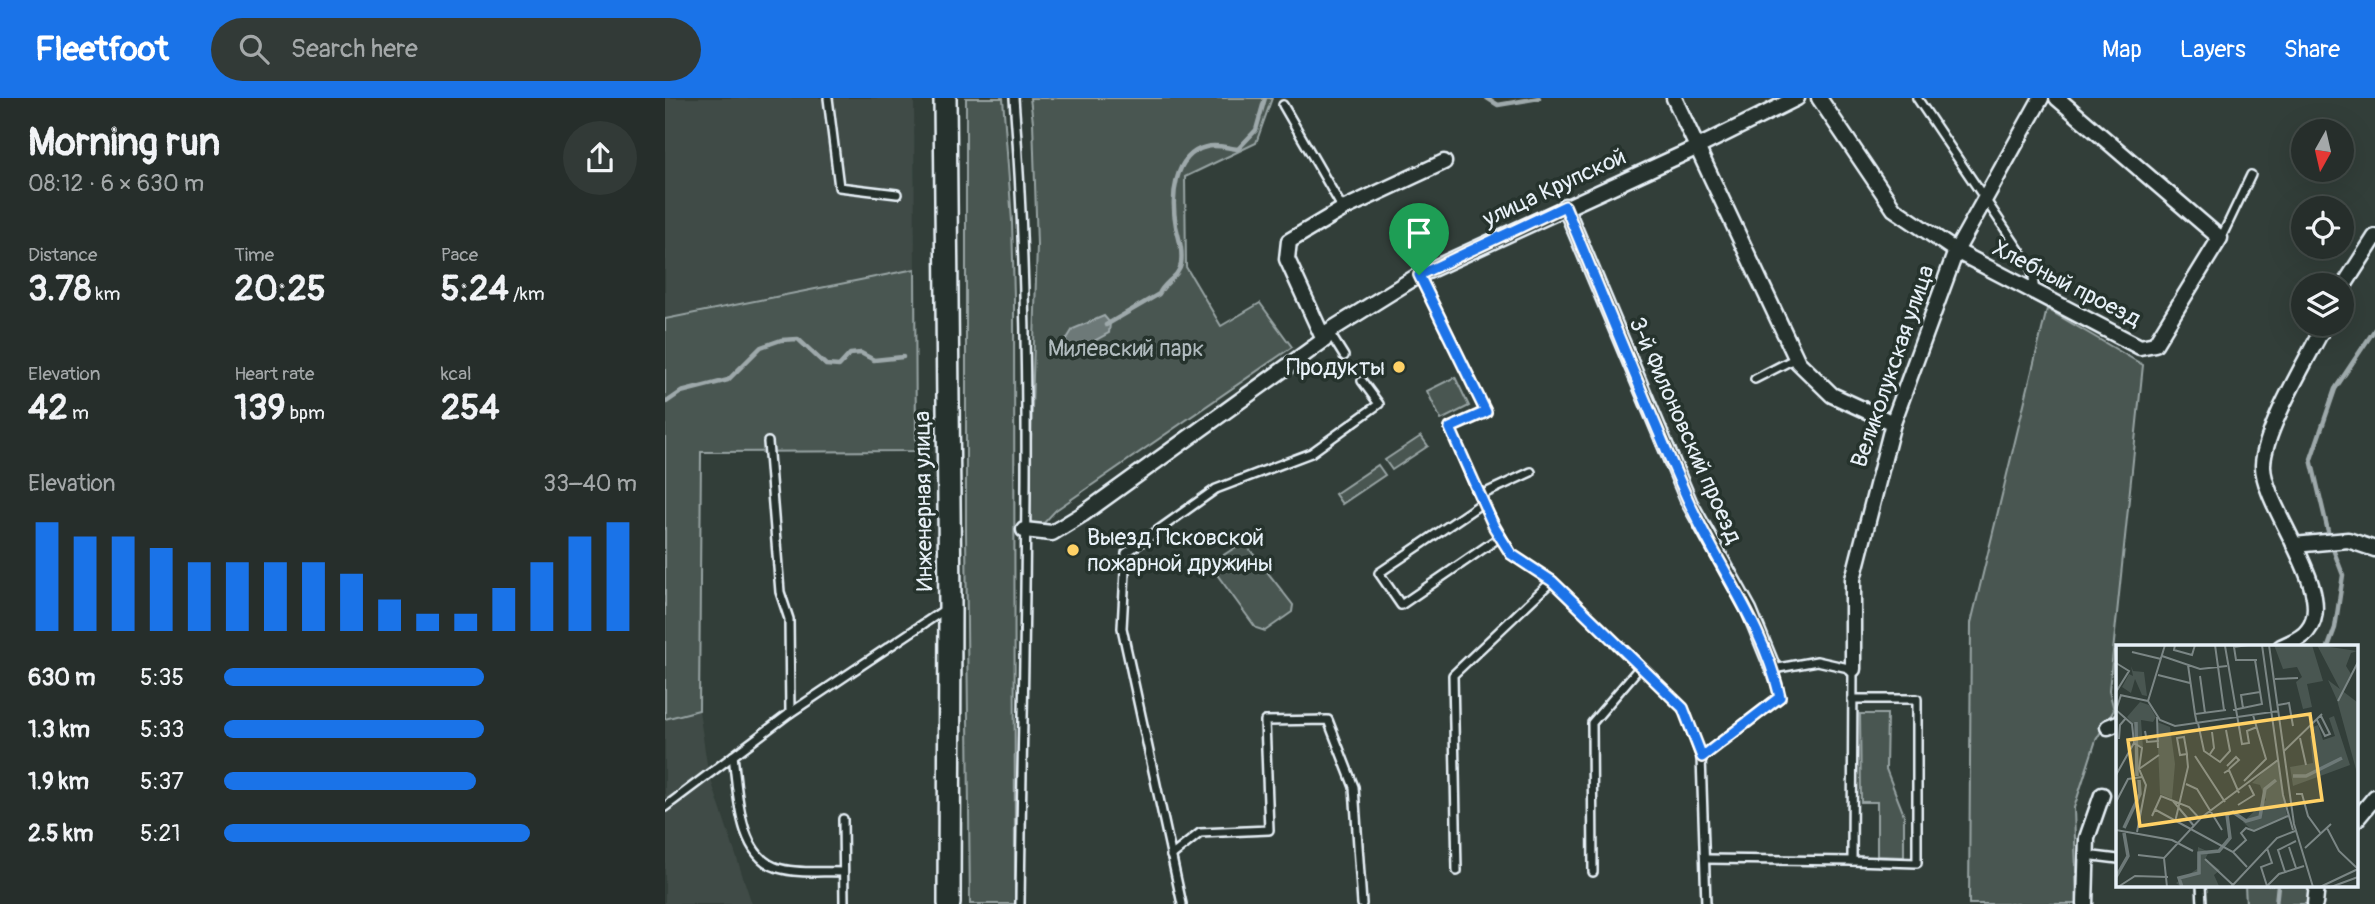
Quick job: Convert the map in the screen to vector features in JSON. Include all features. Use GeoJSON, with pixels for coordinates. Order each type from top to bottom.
{"type":"FeatureCollection","features":[{"type":"Feature","properties":{"kind":"main road","name":"Инженерная улица"},"geometry":{"type":"LineString","coordinates":[[945,98],[950,904]]}},
{"type":"Feature","properties":{"kind":"street"},"geometry":{"type":"LineString","coordinates":[[1674,98],[1797,358],[1832,395],[1893,423]]}},
{"type":"Feature","properties":{"kind":"street","name":"улица Крупской"},"geometry":{"type":"LineString","coordinates":[[1024,530],[1052,533],[1083,514],[1326,335],[1419,275],[1696,148],[1797,98]]}},
{"type":"Feature","properties":{"kind":"street","name":"Хлебный проезд"},"geometry":{"type":"LineString","coordinates":[[1819,98],[1894,209],[1956,251],[2140,347],[2155,344],[2220,239]]}},
{"type":"Feature","properties":{"kind":"street","name":"Великолукская улица"},"geometry":{"type":"LineString","coordinates":[[1853,670],[1853,579],[1893,423],[1956,251],[2041,98]]}},
{"type":"Feature","properties":{"kind":"street"},"geometry":{"type":"LineString","coordinates":[[2057,98],[2220,239]]}},
{"type":"Feature","properties":{"kind":"street"},"geometry":{"type":"LineString","coordinates":[[1326,335],[1287,259],[1289,241],[1295,235],[1343,209],[1444,162]]}},
{"type":"Feature","properties":{"kind":"street","name":"3-й Филоновский проезд"},"geometry":{"type":"LineString","coordinates":[[1565,206],[1689,502],[1749,610],[1773,669]]}},
{"type":"Feature","properties":{"kind":"street"},"geometry":{"type":"LineString","coordinates":[[2352,273],[2375,237]]}},
{"type":"Feature","properties":{"kind":"street"},"geometry":{"type":"LineString","coordinates":[[2285,645],[2303,636],[2313,622],[2315,607],[2307,573],[2270,494],[2263,466],[2272,432],[2319,336]]}},
{"type":"Feature","properties":{"kind":"street"},"geometry":{"type":"LineString","coordinates":[[2294,545],[2348,540],[2375,549]]}},
{"type":"Feature","properties":{"kind":"street"},"geometry":{"type":"LineString","coordinates":[[2085,904],[2085,855],[2089,824],[2102,795]]}},
{"type":"Feature","properties":{"kind":"street"},"geometry":{"type":"LineString","coordinates":[[2357,819],[2375,797]]}},
{"type":"Feature","properties":{"kind":"street"},"geometry":{"type":"LineString","coordinates":[[2315,904],[2317,886]]}},
{"type":"Feature","properties":{"kind":"lane"},"geometry":{"type":"LineString","coordinates":[[828,98],[839,187],[897,194]]}},
{"type":"Feature","properties":{"kind":"lane"},"geometry":{"type":"LineString","coordinates":[[1014,98],[1022,198],[1024,530],[1020,904]]}},
{"type":"Feature","properties":{"kind":"lane"},"geometry":{"type":"LineString","coordinates":[[1917,98],[2032,270],[2035,293]]}},
{"type":"Feature","properties":{"kind":"lane"},"geometry":{"type":"LineString","coordinates":[[1283,105],[1343,209]]}},
{"type":"Feature","properties":{"kind":"lane"},"geometry":{"type":"LineString","coordinates":[[2220,239],[2251,175]]}},
{"type":"Feature","properties":{"kind":"lane"},"geometry":{"type":"LineString","coordinates":[[1419,275],[1486,412],[1450,428],[1480,500],[1500,537],[1511,554],[1552,581],[1683,708],[1702,757],[1706,904]]}},
{"type":"Feature","properties":{"kind":"lane"},"geometry":{"type":"LineString","coordinates":[[1326,335],[1343,356]]}},
{"type":"Feature","properties":{"kind":"lane"},"geometry":{"type":"LineString","coordinates":[[1755,379],[1797,358]]}},
{"type":"Feature","properties":{"kind":"lane"},"geometry":{"type":"LineString","coordinates":[[1181,904],[1122,628],[1126,553],[1216,489],[1311,453],[1378,404],[1362,381]]}},
{"type":"Feature","properties":{"kind":"lane"},"geometry":{"type":"LineString","coordinates":[[768,442],[780,592],[789,619],[790,713]]}},
{"type":"Feature","properties":{"kind":"lane"},"geometry":{"type":"LineString","coordinates":[[1500,537],[1401,605],[1379,573],[1480,500],[1531,472]]}},
{"type":"Feature","properties":{"kind":"lane"},"geometry":{"type":"LineString","coordinates":[[1457,871],[1453,675],[1552,581]]}},
{"type":"Feature","properties":{"kind":"lane"},"geometry":{"type":"LineString","coordinates":[[665,807],[790,713],[950,606]]}},
{"type":"Feature","properties":{"kind":"lane"},"geometry":{"type":"LineString","coordinates":[[2307,645],[2313,622]]}},
{"type":"Feature","properties":{"kind":"lane"},"geometry":{"type":"LineString","coordinates":[[1702,757],[1780,697],[1773,669],[1817,661],[1853,670],[1852,861]]}},
{"type":"Feature","properties":{"kind":"lane"},"geometry":{"type":"LineString","coordinates":[[1593,872],[1592,723],[1639,668]]}},
{"type":"Feature","properties":{"kind":"lane"},"geometry":{"type":"LineString","coordinates":[[1706,859],[1917,863],[1917,699],[1852,699]]}},
{"type":"Feature","properties":{"kind":"lane"},"geometry":{"type":"LineString","coordinates":[[1171,856],[1200,833],[1269,830],[1265,721],[1328,720],[1354,787],[1362,904]]}},
{"type":"Feature","properties":{"kind":"lane"},"geometry":{"type":"LineString","coordinates":[[733,756],[744,825],[753,846],[767,863],[782,869],[843,872]]}},
{"type":"Feature","properties":{"kind":"lane"},"geometry":{"type":"LineString","coordinates":[[843,819],[844,904]]}},
{"type":"Feature","properties":{"kind":"lane"},"geometry":{"type":"LineString","coordinates":[[2085,855],[2116,859]]}},
{"type":"Feature","properties":{"kind":"lane"},"geometry":{"type":"LineString","coordinates":[[2201,886],[2202,904]]}},
{"type":"Feature","properties":{"kind":"shaded area"},"geometry":{"type":"Polygon","coordinates":[[[665,98],[914,98],[915,269],[665,319],[665,98]]]}},
{"type":"Feature","properties":{"kind":"shaded area"},"geometry":{"type":"Polygon","coordinates":[[[1104,316],[1110,323],[1109,333],[1067,356],[1063,345],[1073,329],[1104,316]]]}},
{"type":"Feature","properties":{"kind":"shaded area"},"geometry":{"type":"Polygon","coordinates":[[[699,710],[708,771],[752,904],[665,904],[665,719],[699,710]]]}},
{"type":"Feature","properties":{"kind":"green space"},"geometry":{"type":"Polygon","coordinates":[[[966,98],[1003,98],[1012,221],[1015,904],[970,904],[966,532],[966,98]]]}},
{"type":"Feature","properties":{"kind":"green space","name":"Милевский парк"},"geometry":{"type":"Polygon","coordinates":[[[1030,98],[1272,98],[1256,143],[1185,177],[1186,267],[1221,326],[1260,303],[1292,347],[1056,510],[1028,540],[1037,245],[1030,98]]]}},
{"type":"Feature","properties":{"kind":"green space"},"geometry":{"type":"Polygon","coordinates":[[[915,269],[916,451],[701,452],[699,710],[665,719],[665,319],[915,269]]]}},
{"type":"Feature","properties":{"kind":"green space"},"geometry":{"type":"Polygon","coordinates":[[[2047,309],[2143,365],[2109,690],[2114,710],[2096,740],[2074,808],[2077,904],[1969,904],[1971,623],[2047,309]]]}},
{"type":"Feature","properties":{"kind":"green space"},"geometry":{"type":"Polygon","coordinates":[[[1455,377],[1469,406],[1441,420],[1427,391],[1455,377]]]}},
{"type":"Feature","properties":{"kind":"green space"},"geometry":{"type":"Polygon","coordinates":[[[1421,436],[1428,446],[1392,470],[1385,460],[1421,436]]]}},
{"type":"Feature","properties":{"kind":"green space"},"geometry":{"type":"Polygon","coordinates":[[[1378,465],[1385,475],[1342,504],[1335,494],[1378,465]]]}},
{"type":"Feature","properties":{"kind":"green space"},"geometry":{"type":"Polygon","coordinates":[[[1244,542],[1293,605],[1292,612],[1265,631],[1256,628],[1213,569],[1214,561],[1244,542]]]}},
{"type":"Feature","properties":{"kind":"green space"},"geometry":{"type":"Polygon","coordinates":[[[1860,714],[1887,714],[1886,769],[1904,815],[1904,857],[1877,856],[1877,802],[1861,802],[1860,714]]]}},
{"type":"Feature","properties":{"kind":"green space"},"geometry":{"type":"Polygon","coordinates":[[[2245,886],[2309,886],[2307,904],[2246,904],[2245,886]]]}},
{"type":"Feature","properties":{"kind":"waterway"},"geometry":{"type":"LineString","coordinates":[[1106,325],[1159,294],[1180,269],[1181,254],[1174,203],[1177,179],[1187,159],[1195,152],[1210,146],[1238,149],[1256,130],[1265,98]]}},
{"type":"Feature","properties":{"kind":"waterway"},"geometry":{"type":"LineString","coordinates":[[1487,98],[1498,105],[1539,98]]}},
{"type":"Feature","properties":{"kind":"waterway"},"geometry":{"type":"LineString","coordinates":[[2328,531],[2311,459],[2335,389],[2375,329]]}},
{"type":"Feature","properties":{"kind":"waterway"},"geometry":{"type":"LineString","coordinates":[[665,403],[681,392],[728,380],[761,347],[781,340],[798,339],[826,365],[839,366],[850,354],[861,353],[874,360],[903,357]]}},
{"type":"Feature","properties":{"kind":"waterway"},"geometry":{"type":"LineString","coordinates":[[2329,645],[2335,628],[2343,575],[2333,549]]}},
{"type":"Feature","properties":{"kind":"waterway"},"geometry":{"type":"LineString","coordinates":[[2276,904],[2278,886]]}},
{"type":"Feature","properties":{"kind":"place","name":"Продукты"},"geometry":{"type":"Point","coordinates":[1399,367]}},
{"type":"Feature","properties":{"kind":"place","name":"Выезд Псковской пожарной дружины"},"geometry":{"type":"Point","coordinates":[1073,550]}},
{"type":"Feature","properties":{"kind":"route"},"geometry":{"type":"LineString","coordinates":[[1565,206],[1689,502],[1749,610],[1773,669],[1780,697],[1702,757],[1683,708],[1552,581],[1511,554],[1494,527],[1450,428],[1486,412],[1419,275],[1565,206]]}}]}
